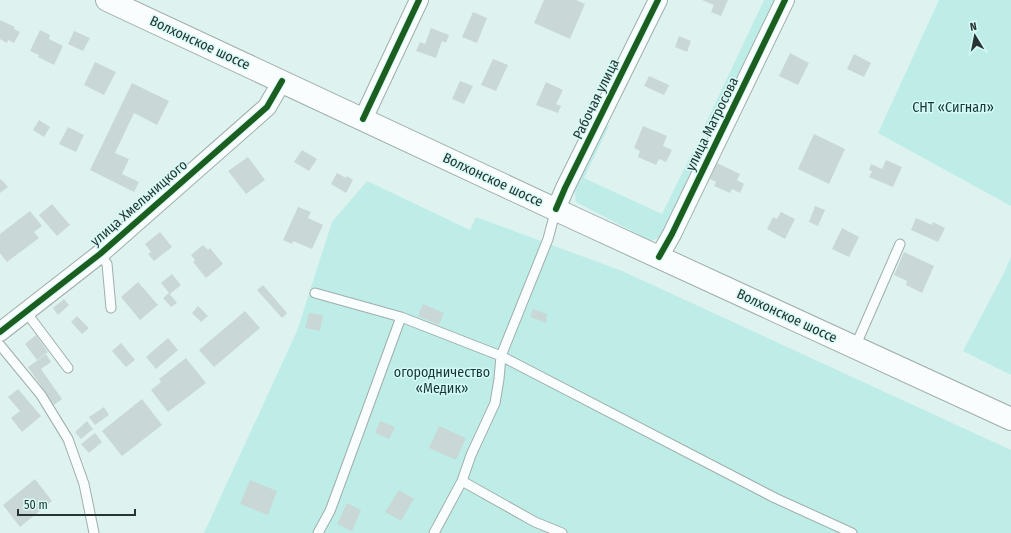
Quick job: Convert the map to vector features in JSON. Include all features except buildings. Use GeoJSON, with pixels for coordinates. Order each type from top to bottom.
{"type":"FeatureCollection","features":[{"type":"Feature","properties":{"kind":"main road","name":"Волхонское шоссе"},"geometry":{"type":"LineString","coordinates":[[107,0],[659,257],[1011,418]]}},
{"type":"Feature","properties":{"kind":"street"},"geometry":{"type":"LineString","coordinates":[[363,119],[419,0]]}},
{"type":"Feature","properties":{"kind":"street","name":"Рабочая улица"},"geometry":{"type":"LineString","coordinates":[[556,209],[658,0]]}},
{"type":"Feature","properties":{"kind":"street","name":"улица Матросова"},"geometry":{"type":"LineString","coordinates":[[659,257],[672,234],[785,0]]}},
{"type":"Feature","properties":{"kind":"street","name":"улица Хмельницкого"},"geometry":{"type":"LineString","coordinates":[[0,332],[100,254],[267,107],[282,81]]}},
{"type":"Feature","properties":{"kind":"lane"},"geometry":{"type":"LineString","coordinates":[[434,533],[462,481],[471,455],[494,403],[499,379],[500,356],[548,239],[556,209]]}},
{"type":"Feature","properties":{"kind":"lane"},"geometry":{"type":"LineString","coordinates":[[855,347],[900,244]]}},
{"type":"Feature","properties":{"kind":"lane"},"geometry":{"type":"LineString","coordinates":[[100,254],[108,264],[111,308]]}},
{"type":"Feature","properties":{"kind":"lane"},"geometry":{"type":"LineString","coordinates":[[315,293],[401,317],[500,356],[768,494],[852,533]]}},
{"type":"Feature","properties":{"kind":"lane"},"geometry":{"type":"LineString","coordinates":[[26,312],[68,368]]}},
{"type":"Feature","properties":{"kind":"lane"},"geometry":{"type":"LineString","coordinates":[[318,533],[332,504],[401,317]]}},
{"type":"Feature","properties":{"kind":"lane"},"geometry":{"type":"LineString","coordinates":[[0,345],[41,395],[68,439],[84,484],[94,533]]}},
{"type":"Feature","properties":{"kind":"lane"},"geometry":{"type":"LineString","coordinates":[[462,481],[534,522],[562,533]]}},
{"type":"Feature","properties":{"kind":"green space"},"geometry":{"type":"Polygon","coordinates":[[[764,0],[779,0],[715,133],[704,127],[764,0]]]}},
{"type":"Feature","properties":{"kind":"green space","name":"СНТ «Сигнал»"},"geometry":{"type":"Polygon","coordinates":[[[939,0],[1011,0],[1011,206],[878,133],[939,0]]]}},
{"type":"Feature","properties":{"kind":"green space"},"geometry":{"type":"Polygon","coordinates":[[[604,124],[609,126],[584,178],[662,214],[692,153],[702,158],[670,222],[660,237],[651,241],[576,202],[574,188],[604,124]]]}},
{"type":"Feature","properties":{"kind":"green space","name":"огородничество «Медик»"},"geometry":{"type":"Polygon","coordinates":[[[367,181],[470,230],[476,217],[622,271],[1011,450],[1011,533],[204,533],[297,331],[332,222],[367,181]]]}},
{"type":"Feature","properties":{"kind":"green space"},"geometry":{"type":"Polygon","coordinates":[[[1011,257],[1011,375],[963,351],[1011,257]]]}},
{"type":"Feature","properties":{"kind":"cycle path"},"geometry":{"type":"LineString","coordinates":[[363,119],[419,0]]}},
{"type":"Feature","properties":{"kind":"cycle path"},"geometry":{"type":"LineString","coordinates":[[556,209],[658,0]]}},
{"type":"Feature","properties":{"kind":"cycle path"},"geometry":{"type":"LineString","coordinates":[[659,257],[672,234],[785,0]]}},
{"type":"Feature","properties":{"kind":"cycle path"},"geometry":{"type":"LineString","coordinates":[[0,332],[100,254],[267,107],[282,81]]}}]}
